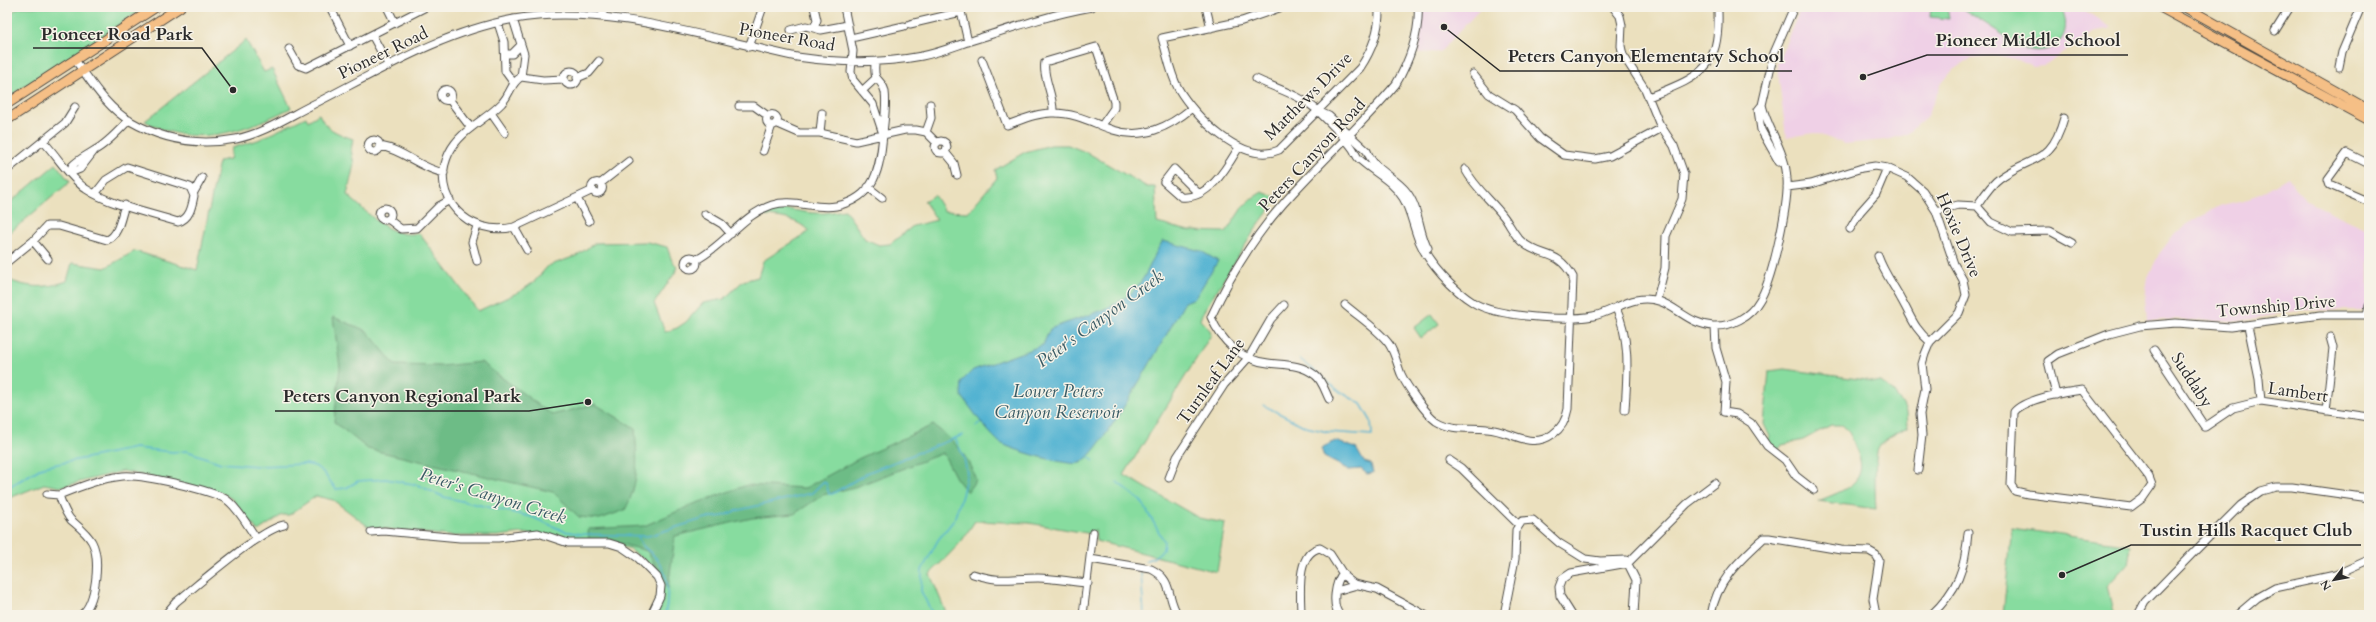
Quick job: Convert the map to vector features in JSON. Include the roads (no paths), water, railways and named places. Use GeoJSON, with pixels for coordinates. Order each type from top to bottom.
{"type":"FeatureCollection","features":[{"type":"Feature","properties":{"kind":"main road"},"geometry":{"type":"LineString","coordinates":[[7,104],[156,7]]}},
{"type":"Feature","properties":{"kind":"main road"},"geometry":{"type":"LineString","coordinates":[[7,120],[180,7]]}},
{"type":"Feature","properties":{"kind":"main road"},"geometry":{"type":"LineString","coordinates":[[2160,7],[2369,120]]}},
{"type":"Feature","properties":{"kind":"main road"},"geometry":{"type":"LineString","coordinates":[[2185,7],[2369,110]]}},
{"type":"Feature","properties":{"kind":"street"},"geometry":{"type":"LineString","coordinates":[[330,7],[350,46]]}},
{"type":"Feature","properties":{"kind":"street"},"geometry":{"type":"LineString","coordinates":[[387,7],[394,24]]}},
{"type":"Feature","properties":{"kind":"street"},"geometry":{"type":"LineString","coordinates":[[289,49],[302,68],[350,46],[426,7]]}},
{"type":"Feature","properties":{"kind":"street"},"geometry":{"type":"LineString","coordinates":[[603,16],[604,7]]}},
{"type":"Feature","properties":{"kind":"street"},"geometry":{"type":"LineString","coordinates":[[749,46],[763,7]]}},
{"type":"Feature","properties":{"kind":"street"},"geometry":{"type":"LineString","coordinates":[[814,7],[817,20],[814,28]]}},
{"type":"Feature","properties":{"kind":"street"},"geometry":{"type":"LineString","coordinates":[[844,7],[853,51],[853,80],[876,110],[883,135]]}},
{"type":"Feature","properties":{"kind":"street","name":"Pioneer Road"},"geometry":{"type":"LineString","coordinates":[[75,60],[102,97],[129,120],[164,136],[198,142],[238,139],[266,128],[389,66],[449,38],[498,23],[533,16],[603,16],[797,57],[852,62],[875,62],[922,56],[968,42],[1060,10],[1092,7]]}},
{"type":"Feature","properties":{"kind":"street"},"geometry":{"type":"LineString","coordinates":[[1206,7],[1211,28]]}},
{"type":"Feature","properties":{"kind":"street"},"geometry":{"type":"LineString","coordinates":[[1198,193],[1174,169],[1164,182],[1181,197],[1198,193],[1221,177],[1239,147],[1221,135],[1192,108],[1178,87],[1162,38],[1242,21],[1282,7]]}},
{"type":"Feature","properties":{"kind":"street","name":"Matthews Drive"},"geometry":{"type":"LineString","coordinates":[[1239,147],[1264,153],[1279,150],[1318,112],[1360,68],[1368,56],[1376,35],[1379,7]]}},
{"type":"Feature","properties":{"kind":"street","name":"Peters Canyon Road"},"geometry":{"type":"LineString","coordinates":[[1249,357],[1233,349],[1222,338],[1211,317],[1221,295],[1282,205],[1385,98],[1396,84],[1406,68],[1418,22],[1418,7]]}},
{"type":"Feature","properties":{"kind":"street"},"geometry":{"type":"LineString","coordinates":[[1613,7],[1620,16],[1622,25],[1621,46],[1624,56],[1639,77],[1662,128],[1674,146],[1681,163],[1684,189],[1666,236],[1665,268],[1657,299]]}},
{"type":"Feature","properties":{"kind":"street"},"geometry":{"type":"LineString","coordinates":[[1346,138],[1358,159],[1389,181],[1402,196],[1426,255],[1450,284],[1462,294],[1485,308],[1511,314],[1572,317],[1592,316],[1638,299],[1657,299],[1698,323],[1715,326],[1734,322],[1746,316],[1762,296],[1783,222],[1787,202],[1785,166],[1762,105],[1774,53],[1794,7]]}},
{"type":"Feature","properties":{"kind":"street"},"geometry":{"type":"LineString","coordinates":[[2275,31],[2290,7]]}},
{"type":"Feature","properties":{"kind":"street"},"geometry":{"type":"LineString","coordinates":[[2339,67],[2342,52],[2361,7]]}},
{"type":"Feature","properties":{"kind":"street"},"geometry":{"type":"LineString","coordinates":[[851,38],[907,25],[961,10],[968,42]]}},
{"type":"Feature","properties":{"kind":"street"},"geometry":{"type":"LineString","coordinates":[[1648,97],[1687,81],[1708,64],[1716,49],[1719,35],[1718,12]]}},
{"type":"Feature","properties":{"kind":"street"},"geometry":{"type":"LineString","coordinates":[[513,20],[524,54],[521,77]]}},
{"type":"Feature","properties":{"kind":"street"},"geometry":{"type":"LineString","coordinates":[[498,23],[505,54],[503,63],[505,71],[513,82]]}},
{"type":"Feature","properties":{"kind":"street"},"geometry":{"type":"LineString","coordinates":[[791,30],[806,26],[821,30],[848,25]]}},
{"type":"Feature","properties":{"kind":"street"},"geometry":{"type":"LineString","coordinates":[[372,35],[389,66]]}},
{"type":"Feature","properties":{"kind":"street"},"geometry":{"type":"LineString","coordinates":[[505,54],[512,54],[521,45]]}},
{"type":"Feature","properties":{"kind":"street"},"geometry":{"type":"LineString","coordinates":[[1053,112],[1051,90],[1044,67],[1045,62],[1096,47],[1114,102],[1114,108],[1102,125]]}},
{"type":"Feature","properties":{"kind":"street"},"geometry":{"type":"LineString","coordinates":[[982,60],[1006,124],[1053,112],[1077,116],[1126,133],[1153,131],[1168,126],[1192,108]]}},
{"type":"Feature","properties":{"kind":"street"},"geometry":{"type":"LineString","coordinates":[[599,61],[589,73],[578,78],[576,83],[571,85],[566,83],[564,78],[543,80],[521,77],[513,82],[507,97],[471,128],[453,146],[444,173],[450,200],[461,215],[477,226],[494,230],[514,227],[593,190],[600,192],[603,189],[600,183],[629,161]]}},
{"type":"Feature","properties":{"kind":"street"},"geometry":{"type":"LineString","coordinates":[[696,260],[707,255],[752,216],[771,206],[790,202],[818,207],[834,206],[852,200],[868,187],[879,170],[883,135],[885,90],[876,78],[875,62]]}},
{"type":"Feature","properties":{"kind":"street"},"geometry":{"type":"LineString","coordinates":[[1473,74],[1489,94],[1515,110],[1540,138],[1564,155],[1595,159],[1610,156],[1662,128]]}},
{"type":"Feature","properties":{"kind":"street"},"geometry":{"type":"LineString","coordinates":[[862,91],[876,78]]}},
{"type":"Feature","properties":{"kind":"street"},"geometry":{"type":"LineString","coordinates":[[1256,79],[1292,95],[1318,112],[1346,138],[1367,151],[1368,156],[1382,170],[1398,182],[1412,199],[1417,211],[1421,234],[1437,267]]}},
{"type":"Feature","properties":{"kind":"street"},"geometry":{"type":"LineString","coordinates":[[449,99],[471,128]]}},
{"type":"Feature","properties":{"kind":"street"},"geometry":{"type":"LineString","coordinates":[[926,132],[931,118],[930,104]]}},
{"type":"Feature","properties":{"kind":"street"},"geometry":{"type":"LineString","coordinates":[[739,106],[754,106],[768,116],[776,115],[763,151]]}},
{"type":"Feature","properties":{"kind":"street"},"geometry":{"type":"LineString","coordinates":[[7,170],[65,122],[75,107]]}},
{"type":"Feature","properties":{"kind":"street"},"geometry":{"type":"LineString","coordinates":[[491,112],[505,133]]}},
{"type":"Feature","properties":{"kind":"street"},"geometry":{"type":"LineString","coordinates":[[820,133],[822,112]]}},
{"type":"Feature","properties":{"kind":"street"},"geometry":{"type":"LineString","coordinates":[[1977,206],[1999,179],[2048,152],[2058,137],[2064,118]]}},
{"type":"Feature","properties":{"kind":"street"},"geometry":{"type":"LineString","coordinates":[[71,173],[80,169],[94,151],[129,120]]}},
{"type":"Feature","properties":{"kind":"street"},"geometry":{"type":"LineString","coordinates":[[774,124],[799,133],[820,133],[856,140],[905,130],[926,132],[937,143],[937,151],[945,152],[954,163],[957,175]]}},
{"type":"Feature","properties":{"kind":"street"},"geometry":{"type":"LineString","coordinates":[[43,141],[86,189],[94,194],[178,222],[183,220],[190,212],[194,192],[202,178]]}},
{"type":"Feature","properties":{"kind":"street"},"geometry":{"type":"LineString","coordinates":[[380,146],[392,148],[423,167],[444,173]]}},
{"type":"Feature","properties":{"kind":"street"},"geometry":{"type":"LineString","coordinates":[[2369,164],[2347,153],[2328,179],[2330,185],[2369,202]]}},
{"type":"Feature","properties":{"kind":"street","name":"Hoxie Drive"},"geometry":{"type":"LineString","coordinates":[[1786,187],[1811,184],[1862,168],[1875,166],[1887,168],[1907,177],[1923,191],[1936,212],[1954,264],[1963,280],[1966,295],[1959,313],[1930,342],[1922,364],[1925,389],[1920,414],[1922,435],[1918,470]]}},
{"type":"Feature","properties":{"kind":"street"},"geometry":{"type":"LineString","coordinates":[[94,194],[106,180],[127,167],[190,187],[194,192]]}},
{"type":"Feature","properties":{"kind":"street"},"geometry":{"type":"LineString","coordinates":[[1850,228],[1860,212],[1876,194],[1887,168]]}},
{"type":"Feature","properties":{"kind":"street"},"geometry":{"type":"LineString","coordinates":[[1345,305],[1388,342],[1407,384],[1436,420],[1461,429],[1487,428],[1506,432],[1526,441],[1536,442],[1548,438],[1559,429],[1567,418],[1573,277],[1565,263],[1553,255],[1522,242],[1504,216],[1473,184],[1465,169]]}},
{"type":"Feature","properties":{"kind":"street"},"geometry":{"type":"LineString","coordinates":[[868,187],[882,198]]}},
{"type":"Feature","properties":{"kind":"street"},"geometry":{"type":"LineString","coordinates":[[577,198],[589,221]]}},
{"type":"Feature","properties":{"kind":"street"},"geometry":{"type":"LineString","coordinates":[[388,219],[401,229],[416,228],[439,206],[450,200]]}},
{"type":"Feature","properties":{"kind":"street"},"geometry":{"type":"LineString","coordinates":[[7,262],[34,241],[47,226],[59,226],[107,240],[110,239],[116,231],[125,205]]}},
{"type":"Feature","properties":{"kind":"street"},"geometry":{"type":"LineString","coordinates":[[1936,212],[1958,205],[1977,206],[1991,222],[2012,232],[2050,232],[2072,243]]}},
{"type":"Feature","properties":{"kind":"street"},"geometry":{"type":"LineString","coordinates":[[705,214],[722,224],[731,234]]}},
{"type":"Feature","properties":{"kind":"street"},"geometry":{"type":"LineString","coordinates":[[477,226],[472,242],[477,261]]}},
{"type":"Feature","properties":{"kind":"street"},"geometry":{"type":"LineString","coordinates":[[514,227],[527,250]]}},
{"type":"Feature","properties":{"kind":"street"},"geometry":{"type":"LineString","coordinates":[[34,241],[48,259]]}},
{"type":"Feature","properties":{"kind":"street"},"geometry":{"type":"LineString","coordinates":[[1878,256],[1887,278],[1902,301],[1911,321],[1930,342]]}},
{"type":"Feature","properties":{"kind":"street","name":"Turnleaf Lane"},"geometry":{"type":"LineString","coordinates":[[1169,478],[1177,457],[1221,390],[1249,357],[1271,319],[1284,305]]}},
{"type":"Feature","properties":{"kind":"street"},"geometry":{"type":"LineString","coordinates":[[2368,315],[2369,305]]}},
{"type":"Feature","properties":{"kind":"street"},"geometry":{"type":"LineString","coordinates":[[1616,308],[1624,328],[1627,353],[1625,410]]}},
{"type":"Feature","properties":{"kind":"street","name":"Township Drive"},"geometry":{"type":"LineString","coordinates":[[2056,395],[2048,360],[2058,354],[2109,334],[2140,326],[2176,323],[2230,327],[2248,326],[2321,314],[2368,315]]}},
{"type":"Feature","properties":{"kind":"street"},"geometry":{"type":"LineString","coordinates":[[1715,326],[1716,348],[1726,382],[1724,412],[1736,414],[1751,423],[1766,446],[1785,460],[1796,476],[1814,490]]}},
{"type":"Feature","properties":{"kind":"street"},"geometry":{"type":"LineString","coordinates":[[2248,326],[2259,379],[2261,401]]}},
{"type":"Feature","properties":{"kind":"street"},"geometry":{"type":"LineString","coordinates":[[2326,411],[2333,348],[2330,337]]}},
{"type":"Feature","properties":{"kind":"street","name":"Suddaby"},"geometry":{"type":"LineString","coordinates":[[2154,350],[2205,427]]}},
{"type":"Feature","properties":{"kind":"street"},"geometry":{"type":"LineString","coordinates":[[1249,357],[1266,363],[1296,365],[1307,370],[1316,376],[1329,399]]}},
{"type":"Feature","properties":{"kind":"street"},"geometry":{"type":"LineString","coordinates":[[2082,390],[2150,477],[2152,485],[2143,498],[2130,507],[2015,491],[2011,486],[2010,477],[2014,412],[2018,407],[2056,395],[2082,390]]}},
{"type":"Feature","properties":{"kind":"street","name":"Lambert"},"geometry":{"type":"LineString","coordinates":[[2205,427],[2233,408],[2261,401],[2369,417]]}},
{"type":"Feature","properties":{"kind":"street"},"geometry":{"type":"LineString","coordinates":[[1450,460],[1461,468],[1518,524]]}},
{"type":"Feature","properties":{"kind":"street"},"geometry":{"type":"LineString","coordinates":[[47,494],[58,495],[89,484],[124,476],[152,479],[210,493],[228,501],[257,539]]}},
{"type":"Feature","properties":{"kind":"street"},"geometry":{"type":"LineString","coordinates":[[1572,615],[1560,596],[1559,587],[1562,579],[1571,573],[1628,563],[1687,504],[1715,483]]}},
{"type":"Feature","properties":{"kind":"street"},"geometry":{"type":"LineString","coordinates":[[2138,615],[2145,602],[2191,555],[2241,505],[2261,491],[2276,487],[2292,487],[2369,498]]}},
{"type":"Feature","properties":{"kind":"street"},"geometry":{"type":"LineString","coordinates":[[58,495],[66,514],[86,533],[95,551],[93,599],[86,611],[80,615]]}},
{"type":"Feature","properties":{"kind":"street"},"geometry":{"type":"LineString","coordinates":[[1504,615],[1514,564],[1515,535],[1518,524],[1525,519],[1533,520],[1558,543],[1585,559],[1600,561],[1623,559],[1628,563],[1636,580],[1634,615]]}},
{"type":"Feature","properties":{"kind":"street"},"geometry":{"type":"LineString","coordinates":[[165,615],[176,602],[257,539],[284,524]]}},
{"type":"Feature","properties":{"kind":"street"},"geometry":{"type":"LineString","coordinates":[[370,532],[384,531],[460,538],[498,538],[538,533],[568,543],[609,543],[622,547],[638,558],[657,577],[661,586],[660,596],[651,615]]}},
{"type":"Feature","properties":{"kind":"street"},"geometry":{"type":"LineString","coordinates":[[1083,615],[1093,532]]}},
{"type":"Feature","properties":{"kind":"street"},"geometry":{"type":"LineString","coordinates":[[1931,615],[1954,589],[1962,570],[1968,533]]}},
{"type":"Feature","properties":{"kind":"street"},"geometry":{"type":"LineString","coordinates":[[1711,615],[1713,602],[1729,571],[1764,538],[1786,540],[1840,550],[1869,551],[1876,555],[1879,560],[1873,599],[1876,615]]}},
{"type":"Feature","properties":{"kind":"street"},"geometry":{"type":"LineString","coordinates":[[1301,615],[1303,566],[1309,554],[1318,548],[1324,549],[1334,557],[1343,573],[1357,585]]}},
{"type":"Feature","properties":{"kind":"street"},"geometry":{"type":"LineString","coordinates":[[1090,559],[1151,569],[1158,572],[1168,583],[1171,602],[1178,615]]}},
{"type":"Feature","properties":{"kind":"street"},"geometry":{"type":"LineString","coordinates":[[2237,615],[2257,598],[2275,588],[2335,574],[2366,562]]}},
{"type":"Feature","properties":{"kind":"street"},"geometry":{"type":"LineString","coordinates":[[1340,615],[1335,606],[1336,591],[1343,573]]}},
{"type":"Feature","properties":{"kind":"street"},"geometry":{"type":"LineString","coordinates":[[973,574],[991,580],[1010,581],[1038,578],[1088,583]]}},
{"type":"Feature","properties":{"kind":"street"},"geometry":{"type":"LineString","coordinates":[[1336,591],[1357,585],[1377,589],[1425,615]]}},
{"type":"Feature","properties":{"kind":"water","name":"Lower Peters Canyon Reservoir"},"geometry":{"type":"Polygon","coordinates":[[[1163,241],[1201,251],[1218,261],[1195,298],[1185,302],[1118,416],[1103,439],[1090,455],[1080,463],[1074,464],[1026,453],[999,442],[961,395],[962,381],[973,370],[1043,345],[1050,329],[1096,313],[1128,296],[1144,277],[1163,241]]]}},
{"type":"Feature","properties":{"kind":"water"},"geometry":{"type":"Polygon","coordinates":[[[1335,441],[1356,448],[1364,462],[1371,464],[1373,473],[1367,474],[1361,469],[1349,470],[1324,457],[1321,448],[1335,441]]]}},
{"type":"Feature","properties":{"kind":"waterway"},"geometry":{"type":"LineString","coordinates":[[1263,405],[1306,427],[1328,432],[1372,435],[1371,421],[1361,404],[1339,391],[1300,359]]}},
{"type":"Feature","properties":{"kind":"waterway","name":"Peter's Canyon Creek"},"geometry":{"type":"LineString","coordinates":[[976,426],[983,421]]}},
{"type":"Feature","properties":{"kind":"waterway","name":"Peter's Canyon Creek"},"geometry":{"type":"LineString","coordinates":[[7,488],[43,467],[135,448],[173,452],[187,451],[221,463],[258,466],[305,464],[315,466],[323,472],[336,489],[346,488],[358,481],[386,479],[418,485],[444,497],[532,517],[564,531],[580,534],[648,536],[706,518],[723,516],[735,511],[812,493],[823,482],[826,483],[829,494],[832,494],[869,472],[963,435]]}},
{"type":"Feature","properties":{"kind":"waterway"},"geometry":{"type":"LineString","coordinates":[[933,615],[921,591],[922,570],[938,540],[954,520],[962,495],[967,473],[964,458],[955,438]]}},
{"type":"Feature","properties":{"kind":"waterway"},"geometry":{"type":"LineString","coordinates":[[1089,457],[1094,461]]}},
{"type":"Feature","properties":{"kind":"waterway"},"geometry":{"type":"LineString","coordinates":[[1117,482],[1142,502],[1164,541],[1163,550],[1153,558],[1145,561]]}},
{"type":"Feature","properties":{"kind":"waterway"},"geometry":{"type":"LineString","coordinates":[[638,536],[643,546],[660,563],[666,577],[668,593],[665,615]]}},
{"type":"Feature","properties":{"kind":"waterway"},"geometry":{"type":"LineString","coordinates":[[1141,573],[1144,615]]}},
{"type":"Feature","properties":{"kind":"place","name":"Peters Canyon Elementary School"},"geometry":{"type":"Point","coordinates":[1444,27]}},
{"type":"Feature","properties":{"kind":"place","name":"Pioneer Middle School"},"geometry":{"type":"Point","coordinates":[1863,77]}},
{"type":"Feature","properties":{"kind":"place","name":"Pioneer Road Park"},"geometry":{"type":"Point","coordinates":[233,90]}},
{"type":"Feature","properties":{"kind":"place","name":"Peters Canyon Regional Park"},"geometry":{"type":"Point","coordinates":[588,402]}},
{"type":"Feature","properties":{"kind":"place","name":"Tustin Hills Racquet Club"},"geometry":{"type":"Point","coordinates":[2062,575]}}]}
